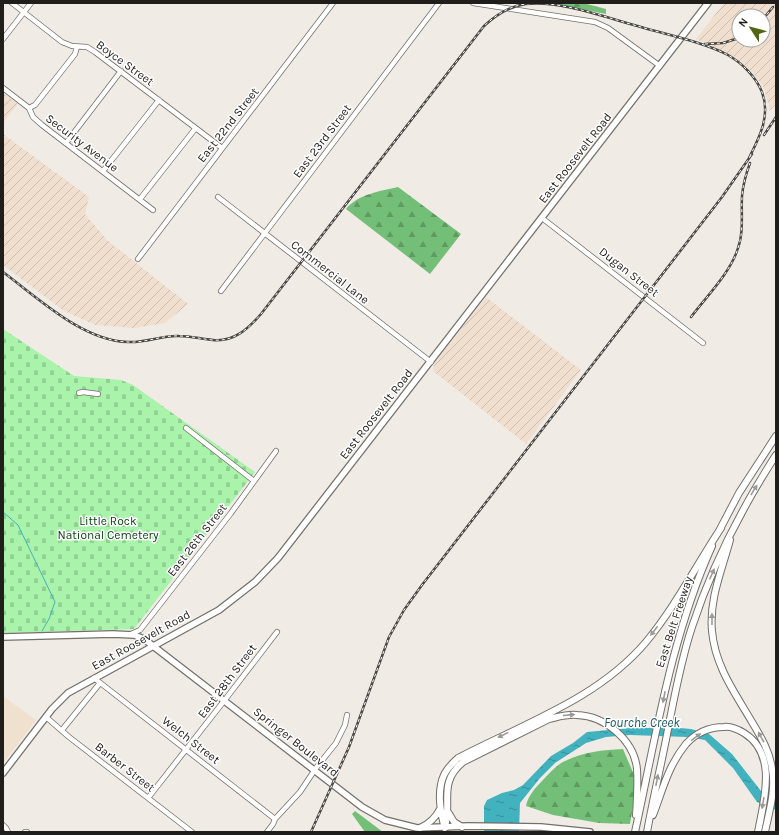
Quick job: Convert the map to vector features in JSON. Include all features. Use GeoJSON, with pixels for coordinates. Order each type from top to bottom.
{"type":"FeatureCollection","features":[{"type":"Feature","properties":{"kind":"highway","name":"East Belt Freeway"},"geometry":{"type":"LineString","coordinates":[[635,831],[666,682],[678,637],[704,566],[721,528],[746,482],[776,436]]}},
{"type":"Feature","properties":{"kind":"highway","name":"East Belt Freeway"},"geometry":{"type":"LineString","coordinates":[[647,832],[676,685],[685,648],[706,587],[735,525],[752,493],[776,455]]}},
{"type":"Feature","properties":{"kind":"highway"},"geometry":{"type":"LineString","coordinates":[[735,525],[716,584],[712,612],[712,632],[715,651],[722,670],[761,737],[772,765],[773,785],[766,830]]}},
{"type":"Feature","properties":{"kind":"highway"},"geometry":{"type":"LineString","coordinates":[[445,828],[441,816],[440,789],[444,773],[450,765],[458,758],[562,707],[607,679],[627,662],[646,643],[669,612],[721,528]]}},
{"type":"Feature","properties":{"kind":"highway"},"geometry":{"type":"LineString","coordinates":[[445,828],[448,812],[446,797],[447,785],[455,769],[463,762],[549,719],[577,714],[591,717],[605,723],[615,730],[626,742],[632,753],[637,767],[635,831]]}},
{"type":"Feature","properties":{"kind":"highway"},"geometry":{"type":"LineString","coordinates":[[647,832],[664,780],[688,742],[701,733],[714,727],[728,726],[751,738],[759,747],[763,757],[766,769],[766,784],[758,830]]}},
{"type":"Feature","properties":{"kind":"highway"},"geometry":{"type":"LineString","coordinates":[[420,828],[433,820],[441,808]]}},
{"type":"Feature","properties":{"kind":"highway"},"geometry":{"type":"LineString","coordinates":[[448,812],[454,822],[465,827]]}},
{"type":"Feature","properties":{"kind":"main road","name":"East Roosevelt Road"},"geometry":{"type":"LineString","coordinates":[[3,773],[46,717],[68,693],[220,610],[246,590],[266,571],[294,538],[431,362],[708,3]]}},
{"type":"Feature","properties":{"kind":"main road","name":"Springer Boulevard"},"geometry":{"type":"LineString","coordinates":[[3,637],[113,634],[139,637],[153,646],[362,807],[380,818],[396,824],[420,828],[541,827],[590,832]]}},
{"type":"Feature","properties":{"kind":"street","name":"Boyce Street"},"geometry":{"type":"LineString","coordinates":[[12,3],[62,42],[77,47],[90,49],[222,148]]}},
{"type":"Feature","properties":{"kind":"street"},"geometry":{"type":"LineString","coordinates":[[3,39],[31,3]]}},
{"type":"Feature","properties":{"kind":"street","name":"East 22nd Street"},"geometry":{"type":"LineString","coordinates":[[138,259],[333,3]]}},
{"type":"Feature","properties":{"kind":"street","name":"East 23rd Street"},"geometry":{"type":"LineString","coordinates":[[221,291],[439,3]]}},
{"type":"Feature","properties":{"kind":"street"},"geometry":{"type":"LineString","coordinates":[[473,3],[594,22],[608,28],[660,66]]}},
{"type":"Feature","properties":{"kind":"street"},"geometry":{"type":"LineString","coordinates":[[29,108],[35,105],[75,54],[77,47]]}},
{"type":"Feature","properties":{"kind":"street"},"geometry":{"type":"LineString","coordinates":[[66,143],[121,72]]}},
{"type":"Feature","properties":{"kind":"street","name":"Security Avenue"},"geometry":{"type":"LineString","coordinates":[[3,88],[29,108],[33,117],[153,210]]}},
{"type":"Feature","properties":{"kind":"street"},"geometry":{"type":"LineString","coordinates":[[103,171],[159,100]]}},
{"type":"Feature","properties":{"kind":"street"},"geometry":{"type":"LineString","coordinates":[[140,200],[195,129]]}},
{"type":"Feature","properties":{"kind":"street","name":"Commercial Lane"},"geometry":{"type":"LineString","coordinates":[[218,197],[431,362]]}},
{"type":"Feature","properties":{"kind":"street","name":"Dugan Street"},"geometry":{"type":"LineString","coordinates":[[542,218],[703,343]]}},
{"type":"Feature","properties":{"kind":"street"},"geometry":{"type":"LineString","coordinates":[[79,393],[83,392],[98,394]]}},
{"type":"Feature","properties":{"kind":"street"},"geometry":{"type":"LineString","coordinates":[[186,428],[254,481]]}},
{"type":"Feature","properties":{"kind":"street","name":"East 26th Street"},"geometry":{"type":"LineString","coordinates":[[129,635],[140,630],[276,451]]}},
{"type":"Feature","properties":{"kind":"street","name":"East 28th Street"},"geometry":{"type":"LineString","coordinates":[[148,798],[277,632]]}},
{"type":"Feature","properties":{"kind":"street","name":"Welch Street"},"geometry":{"type":"LineString","coordinates":[[94,678],[274,817],[274,819]]}},
{"type":"Feature","properties":{"kind":"street"},"geometry":{"type":"LineString","coordinates":[[62,730],[100,683]]}},
{"type":"Feature","properties":{"kind":"street"},"geometry":{"type":"LineString","coordinates":[[267,832],[273,824],[274,819],[300,792],[336,743],[344,727],[347,715]]}},
{"type":"Feature","properties":{"kind":"street","name":"Barber Street"},"geometry":{"type":"LineString","coordinates":[[46,717],[192,832]]}},
{"type":"Feature","properties":{"kind":"street"},"geometry":{"type":"LineString","coordinates":[[3,825],[8,832]]}},
{"type":"Feature","properties":{"kind":"shaded area"},"geometry":{"type":"Polygon","coordinates":[[[724,3],[776,3],[776,104],[770,111],[764,88],[752,72],[735,57],[696,39],[724,3]]]}},
{"type":"Feature","properties":{"kind":"shaded area"},"geometry":{"type":"Polygon","coordinates":[[[3,93],[18,104],[3,123],[3,93]]]}},
{"type":"Feature","properties":{"kind":"shaded area"},"geometry":{"type":"Polygon","coordinates":[[[3,134],[89,197],[85,214],[107,240],[188,304],[165,323],[134,328],[95,325],[64,311],[3,265],[3,134]]]}},
{"type":"Feature","properties":{"kind":"shaded area"},"geometry":{"type":"Polygon","coordinates":[[[486,297],[581,370],[526,444],[433,371],[434,364],[486,297]]]}},
{"type":"Feature","properties":{"kind":"shaded area"},"geometry":{"type":"Polygon","coordinates":[[[3,696],[36,720],[3,763],[3,696]]]}},
{"type":"Feature","properties":{"kind":"green space"},"geometry":{"type":"Polygon","coordinates":[[[552,3],[583,3],[606,9],[606,14],[552,3]]]}},
{"type":"Feature","properties":{"kind":"green space"},"geometry":{"type":"Polygon","coordinates":[[[398,187],[461,234],[430,274],[346,209],[351,204],[363,197],[398,187]]]}},
{"type":"Feature","properties":{"kind":"green space","name":"Little Rock National Cemetery"},"geometry":{"type":"Polygon","coordinates":[[[3,329],[74,376],[121,380],[133,385],[255,472],[134,629],[3,633],[3,329]]]}},
{"type":"Feature","properties":{"kind":"green space"},"geometry":{"type":"Polygon","coordinates":[[[623,749],[635,777],[634,801],[630,824],[599,823],[553,815],[526,806],[534,789],[562,763],[586,754],[623,749]]]}},
{"type":"Feature","properties":{"kind":"green space"},"geometry":{"type":"Polygon","coordinates":[[[355,811],[383,832],[365,832],[352,814],[355,811]]]}},
{"type":"Feature","properties":{"kind":"water"},"geometry":{"type":"Polygon","coordinates":[[[630,728],[680,728],[691,729],[709,734],[732,754],[761,791],[776,800],[776,810],[757,802],[733,768],[705,740],[687,737],[630,735],[606,737],[586,743],[555,763],[540,778],[520,803],[519,832],[484,831],[484,806],[487,800],[523,785],[551,756],[573,743],[587,732],[630,728]]]}},
{"type":"Feature","properties":{"kind":"waterway"},"geometry":{"type":"LineString","coordinates":[[3,512],[18,525],[55,602],[49,619],[42,631]]}},
{"type":"Feature","properties":{"kind":"railway"},"geometry":{"type":"LineString","coordinates":[[3,272],[62,316],[94,334],[111,340],[135,342],[173,336],[188,336],[221,340],[234,337],[251,325],[261,314],[484,26],[503,12],[526,4],[540,3],[569,7],[697,43],[718,50],[733,58],[743,66],[756,81],[762,92],[764,101],[765,110],[763,126],[757,143],[749,158]]}},
{"type":"Feature","properties":{"kind":"railway"},"geometry":{"type":"LineString","coordinates":[[705,44],[723,43],[731,40]]}},
{"type":"Feature","properties":{"kind":"railway"},"geometry":{"type":"LineString","coordinates":[[764,135],[776,117]]}},
{"type":"Feature","properties":{"kind":"railway"},"geometry":{"type":"LineString","coordinates":[[311,832],[349,747],[389,637],[404,610],[722,197],[752,154]]}},
{"type":"Feature","properties":{"kind":"railway"},"geometry":{"type":"LineString","coordinates":[[691,317],[718,284],[735,257],[741,236],[743,187],[750,163]]}},
{"type":"Feature","properties":{"kind":"water label","name":"Fourche Creek"},"geometry":{"type":"Point","coordinates":[642,722]}}]}
